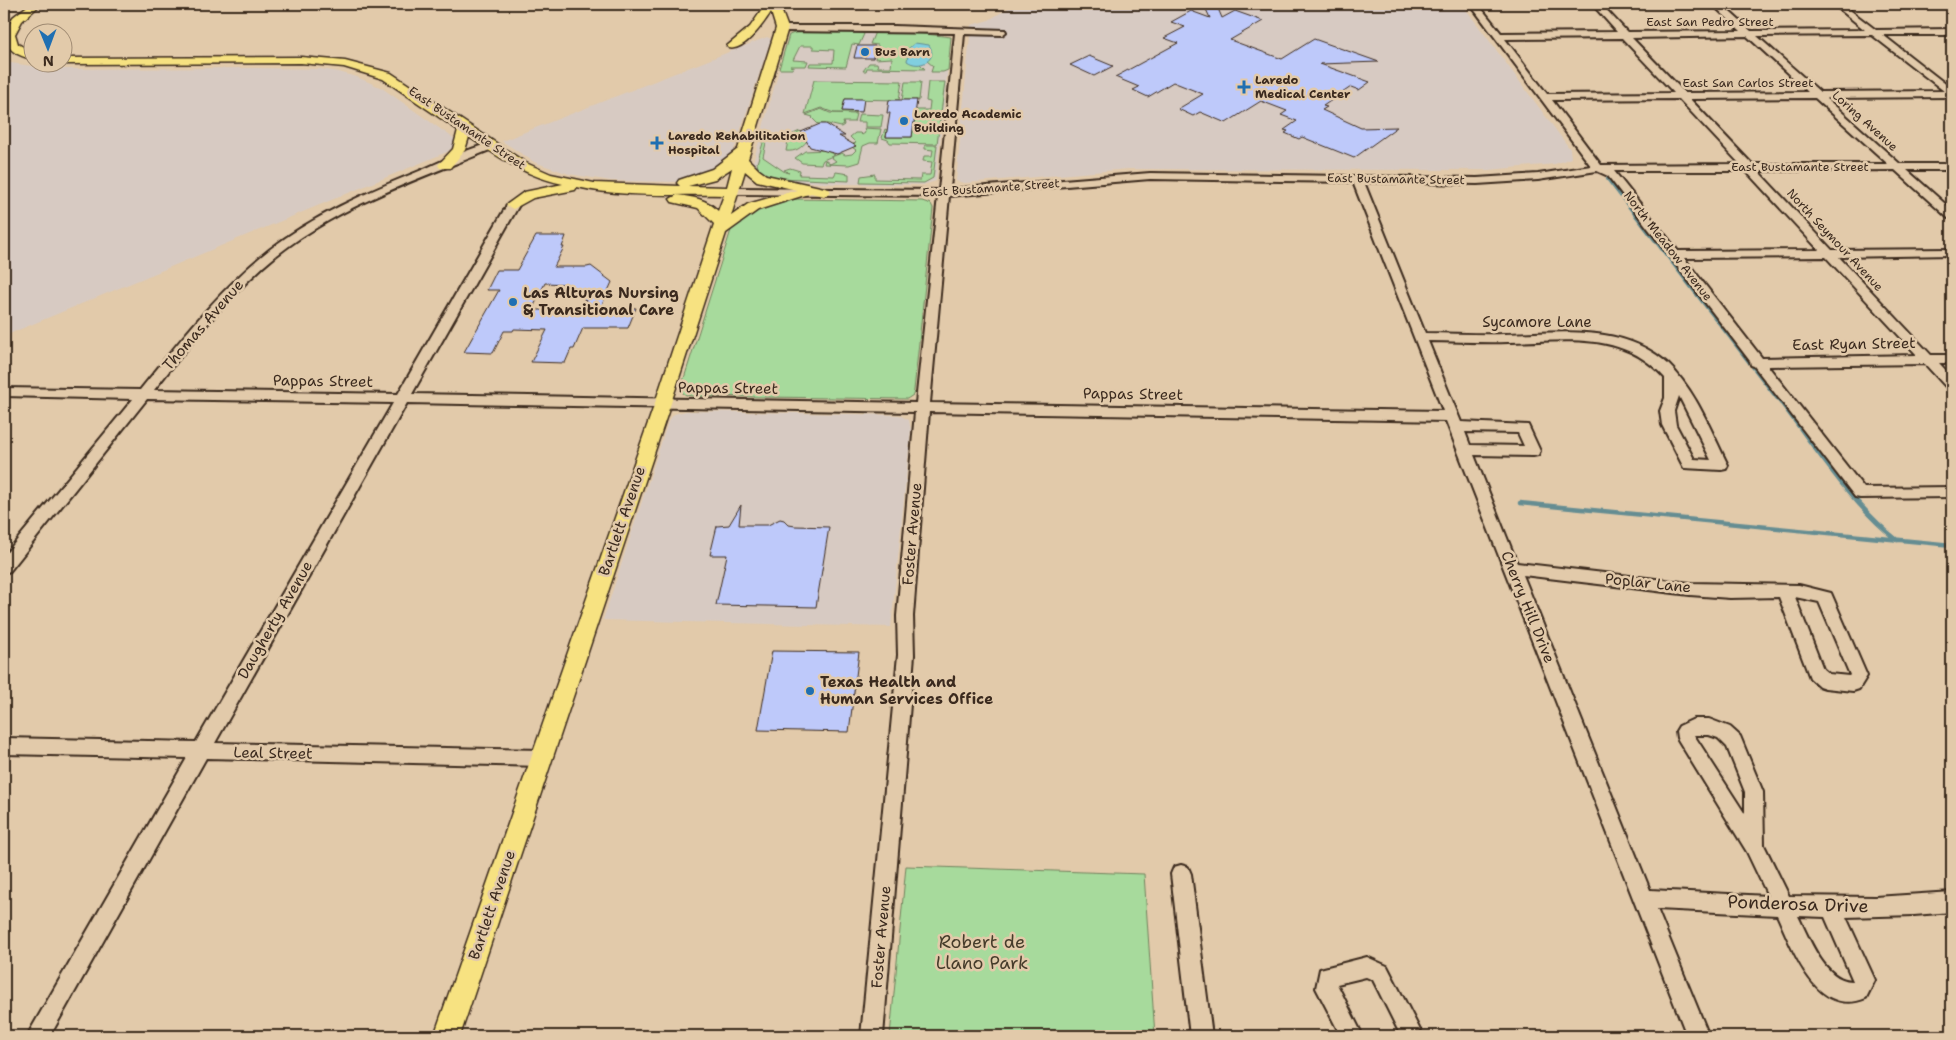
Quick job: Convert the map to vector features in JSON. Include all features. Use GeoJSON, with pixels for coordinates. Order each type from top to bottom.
{"type":"FeatureCollection","features":[{"type":"Feature","properties":{"kind":"main road"},"geometry":{"type":"LineString","coordinates":[[22,52],[12,46],[6,34],[17,19],[36,4]]}},
{"type":"Feature","properties":{"kind":"main road"},"geometry":{"type":"LineString","coordinates":[[773,4],[782,28]]}},
{"type":"Feature","properties":{"kind":"main road"},"geometry":{"type":"LineString","coordinates":[[733,46],[754,29],[773,4]]}},
{"type":"Feature","properties":{"kind":"main road"},"geometry":{"type":"LineString","coordinates":[[4,21],[26,11]]}},
{"type":"Feature","properties":{"kind":"main road","name":"Bartlett Avenue"},"geometry":{"type":"LineString","coordinates":[[447,1036],[663,403],[744,155],[782,28]]}},
{"type":"Feature","properties":{"kind":"main road"},"geometry":{"type":"LineString","coordinates":[[12,59],[22,60]]}},
{"type":"Feature","properties":{"kind":"main road","name":"East Bustamante Street"},"geometry":{"type":"LineString","coordinates":[[72,61],[301,60],[345,64],[387,76],[527,169],[547,177],[586,185],[622,189],[732,191]]}},
{"type":"Feature","properties":{"kind":"main road"},"geometry":{"type":"LineString","coordinates":[[445,165],[459,150],[465,128]]}},
{"type":"Feature","properties":{"kind":"main road"},"geometry":{"type":"LineString","coordinates":[[649,190],[712,176],[744,155],[754,173],[762,178],[824,192]]}},
{"type":"Feature","properties":{"kind":"main road"},"geometry":{"type":"LineString","coordinates":[[513,205],[526,184],[527,169]]}},
{"type":"Feature","properties":{"kind":"main road"},"geometry":{"type":"LineString","coordinates":[[513,205],[529,195],[541,191],[586,185]]}},
{"type":"Feature","properties":{"kind":"main road"},"geometry":{"type":"LineString","coordinates":[[622,189],[663,198],[700,203],[711,210],[721,227],[753,207],[805,192]]}},
{"type":"Feature","properties":{"kind":"street","name":"North Meadow Avenue"},"geometry":{"type":"LineString","coordinates":[[1474,4],[1598,168],[1612,174],[1756,362],[1860,493],[1952,492]]}},
{"type":"Feature","properties":{"kind":"street","name":"North Seymour Avenue"},"geometry":{"type":"LineString","coordinates":[[1596,4],[1952,385]]}},
{"type":"Feature","properties":{"kind":"street","name":"Loring Avenue"},"geometry":{"type":"LineString","coordinates":[[1716,4],[1952,216]]}},
{"type":"Feature","properties":{"kind":"street"},"geometry":{"type":"LineString","coordinates":[[1838,4],[1952,93]]}},
{"type":"Feature","properties":{"kind":"street"},"geometry":{"type":"LineString","coordinates":[[782,28],[895,28],[960,32],[1002,32]]}},
{"type":"Feature","properties":{"kind":"street","name":"Foster Avenue"},"geometry":{"type":"LineString","coordinates":[[872,1036],[906,655],[905,616],[943,193],[960,32]]}},
{"type":"Feature","properties":{"kind":"street","name":"East San Pedro Street"},"geometry":{"type":"LineString","coordinates":[[1499,36],[1952,32]]}},
{"type":"Feature","properties":{"kind":"street","name":"East San Carlos Street"},"geometry":{"type":"LineString","coordinates":[[1544,97],[1952,93]]}},
{"type":"Feature","properties":{"kind":"street","name":"Thomas Avenue"},"geometry":{"type":"LineString","coordinates":[[4,567],[220,302],[267,258],[296,237],[370,196],[491,146]]}},
{"type":"Feature","properties":{"kind":"street","name":"East Bustamante Street"},"geometry":{"type":"LineString","coordinates":[[732,191],[943,193],[1150,176],[1506,180],[1598,168],[1952,167]]}},
{"type":"Feature","properties":{"kind":"street","name":"Cherry Hill Drive"},"geometry":{"type":"LineString","coordinates":[[1357,179],[1698,1036]]}},
{"type":"Feature","properties":{"kind":"street","name":"Daugherty Avenue"},"geometry":{"type":"LineString","coordinates":[[38,1036],[513,205]]}},
{"type":"Feature","properties":{"kind":"street"},"geometry":{"type":"LineString","coordinates":[[1675,255],[1952,252]]}},
{"type":"Feature","properties":{"kind":"street","name":"Sycamore Lane"},"geometry":{"type":"LineString","coordinates":[[1420,337],[1506,338],[1588,336],[1629,346],[1652,358],[1672,378],[1685,396],[1721,465],[1689,464],[1669,426],[1668,410],[1672,398],[1672,378]]}},
{"type":"Feature","properties":{"kind":"street","name":"East Ryan Street"},"geometry":{"type":"LineString","coordinates":[[1756,362],[1952,360]]}},
{"type":"Feature","properties":{"kind":"street","name":"Pappas Street"},"geometry":{"type":"LineString","coordinates":[[4,392],[924,408],[1454,422],[1523,428],[1533,450],[1465,450]]}},
{"type":"Feature","properties":{"kind":"street","name":"Poplar Lane"},"geometry":{"type":"LineString","coordinates":[[1512,568],[1716,591],[1811,592],[1825,597],[1859,676],[1853,684],[1825,681],[1816,673],[1785,592]]}},
{"type":"Feature","properties":{"kind":"street"},"geometry":{"type":"LineString","coordinates":[[1754,846],[1754,792],[1734,742],[1724,732],[1710,727],[1694,727],[1685,731],[1686,738],[1754,846],[1809,960],[1826,981],[1841,992],[1859,991],[1865,980],[1831,907]]}},
{"type":"Feature","properties":{"kind":"street","name":"Leal Street"},"geometry":{"type":"LineString","coordinates":[[4,746],[542,758]]}},
{"type":"Feature","properties":{"kind":"street"},"geometry":{"type":"LineString","coordinates":[[1181,874],[1201,1036]]}},
{"type":"Feature","properties":{"kind":"street","name":"Ponderosa Drive"},"geometry":{"type":"LineString","coordinates":[[1644,898],[1831,907],[1915,907],[1952,902]]}},
{"type":"Feature","properties":{"kind":"street"},"geometry":{"type":"LineString","coordinates":[[1352,1036],[1326,988],[1327,976],[1367,967],[1380,973],[1412,1036]]}},
{"type":"Feature","properties":{"kind":"shaded area","name":"Laredo Medical Center"},"geometry":{"type":"Polygon","coordinates":[[[1015,4],[1462,4],[1570,149],[1571,158],[1555,164],[1489,170],[1128,169],[965,183],[956,181],[971,25],[989,20],[1015,4]]]}},
{"type":"Feature","properties":{"kind":"shaded area"},"geometry":{"type":"Polygon","coordinates":[[[800,31],[917,33],[951,37],[936,181],[923,185],[838,184],[778,180],[755,171],[753,162],[789,35],[800,31]]]}},
{"type":"Feature","properties":{"kind":"shaded area"},"geometry":{"type":"Polygon","coordinates":[[[767,37],[771,39],[733,153],[727,164],[683,182],[611,181],[569,174],[534,162],[502,141],[767,37]]]}},
{"type":"Feature","properties":{"kind":"shaded area"},"geometry":{"type":"Polygon","coordinates":[[[4,62],[22,65],[22,72],[72,72],[72,69],[255,68],[321,69],[339,72],[357,77],[382,88],[459,142],[447,152],[4,336],[4,62]]]}},
{"type":"Feature","properties":{"kind":"shaded area"},"geometry":{"type":"Polygon","coordinates":[[[686,411],[899,415],[909,420],[911,430],[891,627],[603,620],[668,422],[674,414],[686,411]]]}},
{"type":"Feature","properties":{"kind":"green space"},"geometry":{"type":"Polygon","coordinates":[[[800,31],[859,32],[864,34],[859,45],[852,44],[846,67],[809,66],[810,63],[833,63],[834,50],[813,49],[813,46],[800,46],[793,60],[808,61],[806,66],[790,66],[793,67],[792,69],[779,69],[789,35],[800,31]]]}},
{"type":"Feature","properties":{"kind":"green space"},"geometry":{"type":"Polygon","coordinates":[[[875,32],[917,33],[951,37],[948,70],[931,72],[933,66],[927,61],[919,63],[925,69],[867,68],[866,71],[863,71],[869,63],[877,63],[878,67],[891,67],[892,58],[875,59],[878,45],[870,44],[875,32]]]}},
{"type":"Feature","properties":{"kind":"green space"},"geometry":{"type":"Polygon","coordinates":[[[814,80],[902,81],[899,100],[845,99],[842,111],[855,111],[856,113],[834,113],[821,108],[805,114],[814,80]]]}},
{"type":"Feature","properties":{"kind":"green space"},"geometry":{"type":"Polygon","coordinates":[[[905,82],[921,82],[919,100],[902,100],[905,82]]]}},
{"type":"Feature","properties":{"kind":"green space"},"geometry":{"type":"Polygon","coordinates":[[[928,82],[945,82],[937,144],[890,143],[882,138],[885,129],[887,130],[886,137],[912,137],[916,110],[929,110],[930,102],[926,101],[928,82]]]}},
{"type":"Feature","properties":{"kind":"green space"},"geometry":{"type":"Polygon","coordinates":[[[821,109],[830,113],[856,114],[854,122],[843,122],[844,125],[841,127],[818,124],[813,117],[806,115],[821,109]]]}},
{"type":"Feature","properties":{"kind":"green space"},"geometry":{"type":"Polygon","coordinates":[[[859,114],[883,115],[881,127],[865,127],[865,122],[857,122],[859,114]]]}},
{"type":"Feature","properties":{"kind":"green space"},"geometry":{"type":"Polygon","coordinates":[[[864,128],[881,129],[878,143],[870,143],[863,146],[859,162],[849,165],[824,164],[825,160],[830,164],[836,161],[831,157],[842,153],[845,155],[852,154],[856,150],[852,147],[856,146],[853,144],[856,143],[850,137],[855,133],[862,135],[865,133],[864,128]]]}},
{"type":"Feature","properties":{"kind":"green space"},"geometry":{"type":"Polygon","coordinates":[[[800,131],[804,134],[801,136],[807,141],[798,149],[786,151],[789,136],[800,131]]]}},
{"type":"Feature","properties":{"kind":"green space"},"geometry":{"type":"Polygon","coordinates":[[[766,133],[768,133],[763,157],[785,172],[789,173],[784,170],[790,168],[800,171],[799,175],[834,176],[836,172],[849,174],[849,181],[780,178],[763,173],[758,168],[757,163],[766,133]]]}},
{"type":"Feature","properties":{"kind":"green space"},"geometry":{"type":"Polygon","coordinates":[[[925,145],[937,145],[933,178],[924,183],[860,182],[861,176],[875,174],[875,179],[920,180],[921,175],[930,175],[932,162],[923,161],[924,156],[932,156],[933,150],[925,149],[925,145]]]}},
{"type":"Feature","properties":{"kind":"green space"},"geometry":{"type":"Polygon","coordinates":[[[825,150],[835,155],[823,160],[821,164],[802,163],[795,158],[805,151],[825,150]]]}},
{"type":"Feature","properties":{"kind":"green space"},"geometry":{"type":"Polygon","coordinates":[[[790,199],[922,201],[931,204],[933,208],[914,390],[913,395],[907,399],[693,396],[686,395],[680,391],[732,227],[741,215],[790,199]]]}},
{"type":"Feature","properties":{"kind":"green space","name":"Robert de Llano Park"},"geometry":{"type":"Polygon","coordinates":[[[906,866],[1144,874],[1155,1036],[890,1036],[906,866]]]}},
{"type":"Feature","properties":{"kind":"water"},"geometry":{"type":"Polygon","coordinates":[[[915,43],[929,45],[931,50],[930,59],[922,64],[912,64],[907,61],[909,48],[915,43]]]}},
{"type":"Feature","properties":{"kind":"building","name":"Laredo Medical Center"},"geometry":{"type":"Polygon","coordinates":[[[1217,6],[1222,18],[1235,11],[1263,21],[1230,40],[1282,59],[1314,39],[1379,62],[1320,64],[1370,82],[1359,90],[1351,87],[1323,106],[1327,107],[1322,110],[1361,128],[1397,127],[1354,158],[1302,137],[1299,139],[1285,133],[1288,131],[1284,130],[1297,121],[1281,115],[1287,111],[1261,101],[1226,123],[1200,112],[1193,116],[1178,109],[1203,94],[1173,82],[1148,97],[1133,90],[1139,87],[1115,77],[1178,43],[1164,38],[1185,27],[1171,22],[1191,11],[1210,18],[1205,7],[1217,6]]]}},
{"type":"Feature","properties":{"kind":"building","name":"Bus Barn"},"geometry":{"type":"Polygon","coordinates":[[[857,46],[875,46],[873,58],[854,58],[857,46]]]}},
{"type":"Feature","properties":{"kind":"building"},"geometry":{"type":"Polygon","coordinates":[[[1089,56],[1113,66],[1094,76],[1070,65],[1089,56]]]}},
{"type":"Feature","properties":{"kind":"building"},"geometry":{"type":"Polygon","coordinates":[[[845,99],[864,99],[862,112],[842,111],[845,99]]]}},
{"type":"Feature","properties":{"kind":"building","name":"Laredo Academic Building"},"geometry":{"type":"Polygon","coordinates":[[[889,100],[917,100],[912,137],[886,137],[890,113],[887,113],[889,100]]]}},
{"type":"Feature","properties":{"kind":"building"},"geometry":{"type":"Polygon","coordinates":[[[820,124],[826,124],[845,136],[839,136],[856,146],[837,154],[810,147],[801,132],[820,124]]]}},
{"type":"Feature","properties":{"kind":"building","name":"Las Alturas Nursing & Transitional Care"},"geometry":{"type":"Polygon","coordinates":[[[536,236],[566,236],[562,247],[564,247],[554,267],[591,266],[612,282],[601,307],[636,308],[628,328],[583,328],[574,349],[571,349],[565,363],[531,362],[547,330],[514,329],[513,331],[504,331],[493,353],[464,352],[499,290],[487,290],[497,270],[517,270],[536,236]],[[545,283],[532,310],[557,310],[558,307],[593,307],[567,284],[545,283]]]}},
{"type":"Feature","properties":{"kind":"building"},"geometry":{"type":"Polygon","coordinates":[[[741,505],[739,525],[768,525],[780,519],[789,525],[795,526],[829,527],[816,607],[716,605],[727,555],[710,555],[717,526],[729,525],[741,505]]]}},
{"type":"Feature","properties":{"kind":"building","name":"Texas Health and Human Services Office"},"geometry":{"type":"Polygon","coordinates":[[[772,651],[859,652],[849,732],[758,730],[772,651]]]}},
{"type":"Feature","properties":{"kind":"waterway"},"geometry":{"type":"LineString","coordinates":[[1608,179],[1781,403]]}},
{"type":"Feature","properties":{"kind":"waterway"},"geometry":{"type":"LineString","coordinates":[[1780,401],[1849,493],[1880,526],[1897,540]]}},
{"type":"Feature","properties":{"kind":"waterway"},"geometry":{"type":"LineString","coordinates":[[1520,503],[1897,540]]}},
{"type":"Feature","properties":{"kind":"waterway"},"geometry":{"type":"LineString","coordinates":[[1897,540],[1952,545]]}},
{"type":"Feature","properties":{"kind":"place","name":"Bus Barn"},"geometry":{"type":"Point","coordinates":[865,52]}},
{"type":"Feature","properties":{"kind":"place","name":"Laredo Medical Center"},"geometry":{"type":"Point","coordinates":[1244,87]}},
{"type":"Feature","properties":{"kind":"place","name":"Laredo Academic Building"},"geometry":{"type":"Point","coordinates":[904,121]}},
{"type":"Feature","properties":{"kind":"place","name":"Laredo Rehabilitation Hospital"},"geometry":{"type":"Point","coordinates":[657,143]}},
{"type":"Feature","properties":{"kind":"place","name":"Las Alturas Nursing & Transitional Care"},"geometry":{"type":"Point","coordinates":[513,302]}},
{"type":"Feature","properties":{"kind":"place","name":"Texas Health and Human Services Office"},"geometry":{"type":"Point","coordinates":[810,691]}}]}
